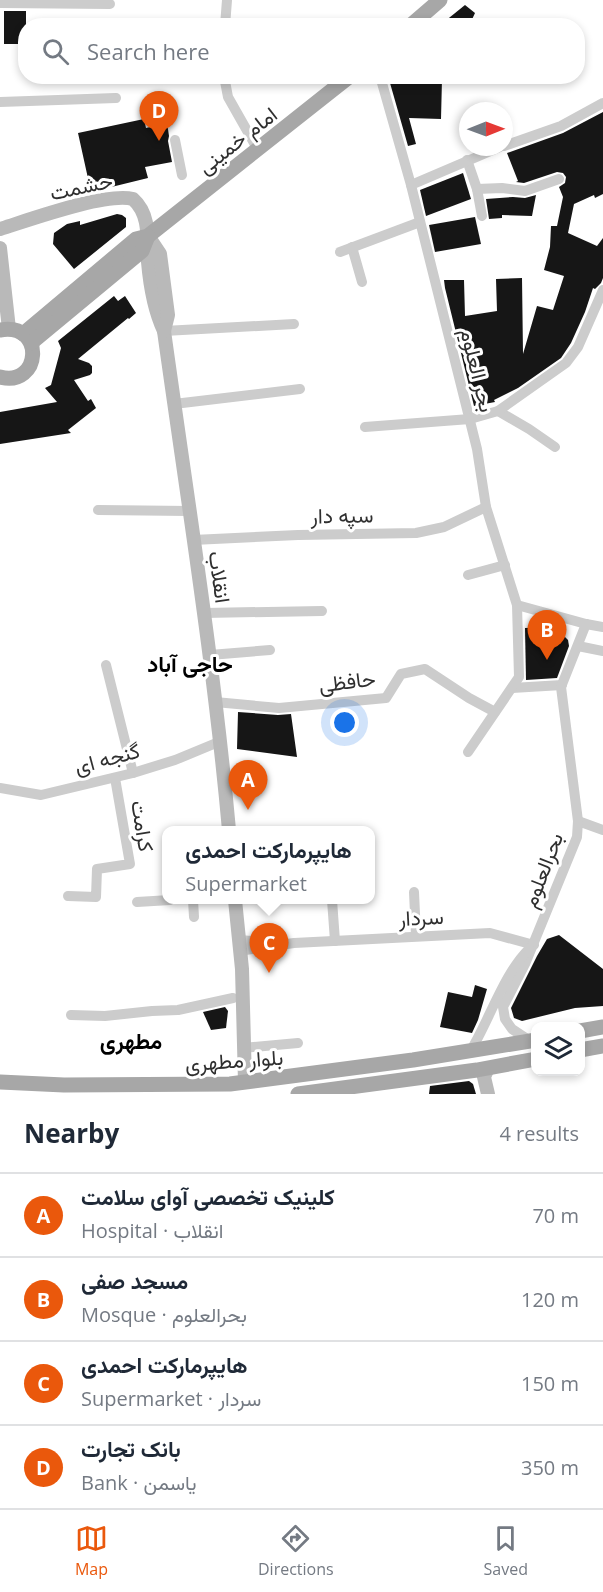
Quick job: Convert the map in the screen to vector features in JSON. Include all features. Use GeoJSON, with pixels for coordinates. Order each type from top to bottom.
{"type":"FeatureCollection","features":[{"type":"Feature","properties":{"kind":"main road"},"geometry":{"type":"LineString","coordinates":[[419,18],[440,0]]}},
{"type":"Feature","properties":{"kind":"main road","name":"امام خمینی"},"geometry":{"type":"LineString","coordinates":[[16,334],[142,251],[148,236],[340,84]]}},
{"type":"Feature","properties":{"kind":"main road","name":"حشمت"},"geometry":{"type":"LineString","coordinates":[[0,229],[89,203],[127,198],[133,199],[144,212],[148,236]]}},
{"type":"Feature","properties":{"kind":"main road","name":"انقلاب"},"geometry":{"type":"LineString","coordinates":[[148,236],[160,254],[168,315],[164,331],[210,655],[229,826]]}},
{"type":"Feature","properties":{"kind":"main road"},"geometry":{"type":"LineString","coordinates":[[0,248],[16,334],[33,359],[25,373],[10,379],[0,377]]}},
{"type":"Feature","properties":{"kind":"main road"},"geometry":{"type":"LineString","coordinates":[[234,904],[242,969],[243,1048],[247,1087]]}},
{"type":"Feature","properties":{"kind":"main road"},"geometry":{"type":"LineString","coordinates":[[238,946],[233,971],[237,1069],[247,1087]]}},
{"type":"Feature","properties":{"kind":"main road"},"geometry":{"type":"LineString","coordinates":[[585,1030],[603,1027]]}},
{"type":"Feature","properties":{"kind":"main road","name":"بلوار مطهری"},"geometry":{"type":"LineString","coordinates":[[0,1082],[247,1087],[531,1041]]}},
{"type":"Feature","properties":{"kind":"main road"},"geometry":{"type":"LineString","coordinates":[[585,1049],[603,1046]]}},
{"type":"Feature","properties":{"kind":"main road"},"geometry":{"type":"LineString","coordinates":[[477,1050],[475,1061],[482,1069],[488,1094]]}},
{"type":"Feature","properties":{"kind":"main road","name":"بلوار مطهری"},"geometry":{"type":"LineString","coordinates":[[298,1094],[482,1069],[531,1060]]}},
{"type":"Feature","properties":{"kind":"main road"},"geometry":{"type":"LineString","coordinates":[[482,1069],[483,1094]]}},
{"type":"Feature","properties":{"kind":"street"},"geometry":{"type":"LineString","coordinates":[[226,18],[227,0]]}},
{"type":"Feature","properties":{"kind":"street"},"geometry":{"type":"LineString","coordinates":[[0,3],[110,4]]}},
{"type":"Feature","properties":{"kind":"street"},"geometry":{"type":"LineString","coordinates":[[226,84],[228,97],[258,150]]}},
{"type":"Feature","properties":{"kind":"street","name":"بحر العلوم"},"geometry":{"type":"LineString","coordinates":[[382,84],[411,185],[470,419],[486,507],[517,605]]}},
{"type":"Feature","properties":{"kind":"street"},"geometry":{"type":"LineString","coordinates":[[0,102],[116,98]]}},
{"type":"Feature","properties":{"kind":"street"},"geometry":{"type":"LineString","coordinates":[[513,142],[561,126],[603,103]]}},
{"type":"Feature","properties":{"kind":"street"},"geometry":{"type":"LineString","coordinates":[[175,140],[182,175]]}},
{"type":"Feature","properties":{"kind":"street"},"geometry":{"type":"LineString","coordinates":[[411,185],[477,156]]}},
{"type":"Feature","properties":{"kind":"street"},"geometry":{"type":"LineString","coordinates":[[467,160],[477,189],[482,216]]}},
{"type":"Feature","properties":{"kind":"street"},"geometry":{"type":"LineString","coordinates":[[477,189],[502,188],[525,191],[558,179]]}},
{"type":"Feature","properties":{"kind":"street"},"geometry":{"type":"LineString","coordinates":[[340,252],[420,222]]}},
{"type":"Feature","properties":{"kind":"street"},"geometry":{"type":"LineString","coordinates":[[352,247],[362,282]]}},
{"type":"Feature","properties":{"kind":"street"},"geometry":{"type":"LineString","coordinates":[[365,427],[470,419],[498,411],[566,363],[578,347],[603,290]]}},
{"type":"Feature","properties":{"kind":"street"},"geometry":{"type":"LineString","coordinates":[[164,331],[294,324]]}},
{"type":"Feature","properties":{"kind":"street"},"geometry":{"type":"LineString","coordinates":[[174,404],[300,389]]}},
{"type":"Feature","properties":{"kind":"street"},"geometry":{"type":"LineString","coordinates":[[498,411],[555,447]]}},
{"type":"Feature","properties":{"kind":"street","name":"سپه دار"},"geometry":{"type":"LineString","coordinates":[[193,540],[416,533],[444,527],[486,507]]}},
{"type":"Feature","properties":{"kind":"street"},"geometry":{"type":"LineString","coordinates":[[98,510],[189,511]]}},
{"type":"Feature","properties":{"kind":"street"},"geometry":{"type":"LineString","coordinates":[[468,575],[504,566]]}},
{"type":"Feature","properties":{"kind":"street"},"geometry":{"type":"LineString","coordinates":[[468,752],[519,676],[517,605],[603,627]]}},
{"type":"Feature","properties":{"kind":"street"},"geometry":{"type":"LineString","coordinates":[[204,613],[322,611]]}},
{"type":"Feature","properties":{"kind":"street","name":"بحرالعلوم"},"geometry":{"type":"LineString","coordinates":[[531,1040],[512,1029],[505,1019],[503,1007],[534,945],[577,837],[578,821],[562,685],[586,624]]}},
{"type":"Feature","properties":{"kind":"street"},"geometry":{"type":"LineString","coordinates":[[578,646],[603,651]]}},
{"type":"Feature","properties":{"kind":"street"},"geometry":{"type":"LineString","coordinates":[[210,655],[270,650]]}},
{"type":"Feature","properties":{"kind":"street"},"geometry":{"type":"LineString","coordinates":[[106,665],[133,773]]}},
{"type":"Feature","properties":{"kind":"street","name":"حافظی"},"geometry":{"type":"LineString","coordinates":[[215,702],[279,708],[386,698],[401,674],[425,669],[495,712]]}},
{"type":"Feature","properties":{"kind":"street"},"geometry":{"type":"LineString","coordinates":[[512,688],[562,685]]}},
{"type":"Feature","properties":{"kind":"street","name":"گنجه ای"},"geometry":{"type":"LineString","coordinates":[[0,788],[40,795],[133,773],[175,760],[221,741]]}},
{"type":"Feature","properties":{"kind":"street","name":"کرامت"},"geometry":{"type":"LineString","coordinates":[[68,896],[96,897],[97,869],[130,864],[115,778]]}},
{"type":"Feature","properties":{"kind":"street"},"geometry":{"type":"LineString","coordinates":[[578,821],[603,830]]}},
{"type":"Feature","properties":{"kind":"street"},"geometry":{"type":"LineString","coordinates":[[414,892],[416,936]]}},
{"type":"Feature","properties":{"kind":"street"},"geometry":{"type":"LineString","coordinates":[[137,902],[162,900]]}},
{"type":"Feature","properties":{"kind":"street"},"geometry":{"type":"LineString","coordinates":[[193,904],[194,917]]}},
{"type":"Feature","properties":{"kind":"street"},"geometry":{"type":"LineString","coordinates":[[332,904],[335,941]]}},
{"type":"Feature","properties":{"kind":"street","name":"سردار"},"geometry":{"type":"LineString","coordinates":[[238,946],[490,933],[534,945]]}},
{"type":"Feature","properties":{"kind":"street"},"geometry":{"type":"LineString","coordinates":[[477,1050],[484,1029],[516,962],[534,945]]}},
{"type":"Feature","properties":{"kind":"street"},"geometry":{"type":"LineString","coordinates":[[71,1015],[105,1016],[178,1010],[233,998]]}},
{"type":"Feature","properties":{"kind":"street"},"geometry":{"type":"LineString","coordinates":[[243,1048],[298,1043]]}},
{"type":"Feature","properties":{"kind":"building"},"geometry":{"type":"Polygon","coordinates":[[[465,5],[475,13],[473,18],[449,18],[465,5]]]}},
{"type":"Feature","properties":{"kind":"building"},"geometry":{"type":"Polygon","coordinates":[[[4,11],[26,11],[26,18],[18,18],[18,44],[4,44],[4,11]]]}},
{"type":"Feature","properties":{"kind":"building"},"geometry":{"type":"Polygon","coordinates":[[[390,84],[442,84],[441,119],[409,118],[416,144],[408,146],[390,84]]]}},
{"type":"Feature","properties":{"kind":"building"},"geometry":{"type":"Polygon","coordinates":[[[603,112],[603,194],[595,198],[594,195],[574,204],[568,233],[597,246],[603,238],[603,278],[595,289],[593,288],[571,343],[561,358],[518,388],[494,400],[495,402],[474,406],[444,280],[464,280],[465,316],[497,311],[496,279],[522,278],[523,354],[537,306],[553,310],[564,276],[544,270],[550,247],[551,226],[557,226],[563,197],[559,187],[565,183],[566,177],[563,173],[557,172],[524,183],[516,182],[518,181],[508,156],[513,156],[513,151],[563,133],[603,112]]]}},
{"type":"Feature","properties":{"kind":"building"},"geometry":{"type":"Polygon","coordinates":[[[144,119],[146,128],[167,123],[172,162],[145,167],[148,178],[91,192],[78,133],[144,119]]]}},
{"type":"Feature","properties":{"kind":"building"},"geometry":{"type":"Polygon","coordinates":[[[463,173],[471,199],[426,216],[420,190],[463,173]]]}},
{"type":"Feature","properties":{"kind":"building"},"geometry":{"type":"Polygon","coordinates":[[[536,195],[532,216],[502,215],[502,218],[489,219],[486,199],[525,198],[536,195]]]}},
{"type":"Feature","properties":{"kind":"building"},"geometry":{"type":"Polygon","coordinates":[[[117,214],[126,218],[126,227],[74,269],[53,244],[54,233],[67,224],[80,221],[80,225],[117,214]]]}},
{"type":"Feature","properties":{"kind":"building"},"geometry":{"type":"Polygon","coordinates":[[[475,217],[481,244],[435,252],[429,225],[475,217]]]}},
{"type":"Feature","properties":{"kind":"building"},"geometry":{"type":"Polygon","coordinates":[[[114,296],[118,301],[125,296],[136,313],[78,359],[92,366],[92,373],[74,380],[88,401],[91,399],[96,408],[68,430],[71,433],[0,444],[0,412],[57,402],[45,388],[51,385],[61,348],[58,341],[114,296]]]}},
{"type":"Feature","properties":{"kind":"building"},"geometry":{"type":"Polygon","coordinates":[[[548,627],[558,630],[568,640],[569,646],[557,678],[526,680],[525,628],[548,627]]]}},
{"type":"Feature","properties":{"kind":"building"},"geometry":{"type":"Polygon","coordinates":[[[238,712],[291,714],[297,757],[237,749],[238,712]]]}},
{"type":"Feature","properties":{"kind":"building"},"geometry":{"type":"Polygon","coordinates":[[[559,935],[603,969],[603,1006],[575,1008],[522,1021],[514,1018],[511,1008],[537,956],[547,939],[559,935]]]}},
{"type":"Feature","properties":{"kind":"building"},"geometry":{"type":"Polygon","coordinates":[[[475,985],[487,989],[472,1033],[440,1027],[448,992],[472,997],[475,985]]]}},
{"type":"Feature","properties":{"kind":"building"},"geometry":{"type":"Polygon","coordinates":[[[225,1007],[228,1011],[226,1028],[211,1030],[203,1012],[225,1007]]]}},
{"type":"Feature","properties":{"kind":"building"},"geometry":{"type":"Polygon","coordinates":[[[469,1081],[473,1084],[476,1094],[429,1094],[430,1086],[469,1081]]]}},
{"type":"Feature","properties":{"kind":"place","name":"بانک تجارت"},"geometry":{"type":"Point","coordinates":[159,141]}},
{"type":"Feature","properties":{"kind":"place","name":"مسجد صفی"},"geometry":{"type":"Point","coordinates":[547,660]}},
{"type":"Feature","properties":{"kind":"place","name":"کلینیک تخصصی آوای سلامت"},"geometry":{"type":"Point","coordinates":[248,810]}},
{"type":"Feature","properties":{"kind":"place","name":"هایپرمارکت احمدی"},"geometry":{"type":"Point","coordinates":[269,973]}},
{"type":"Feature","properties":{"kind":"district","name":"حاجی آباد"},"geometry":{"type":"Point","coordinates":[190,663]}},
{"type":"Feature","properties":{"kind":"district","name":"مطهری"},"geometry":{"type":"Point","coordinates":[131,1040]}}]}
